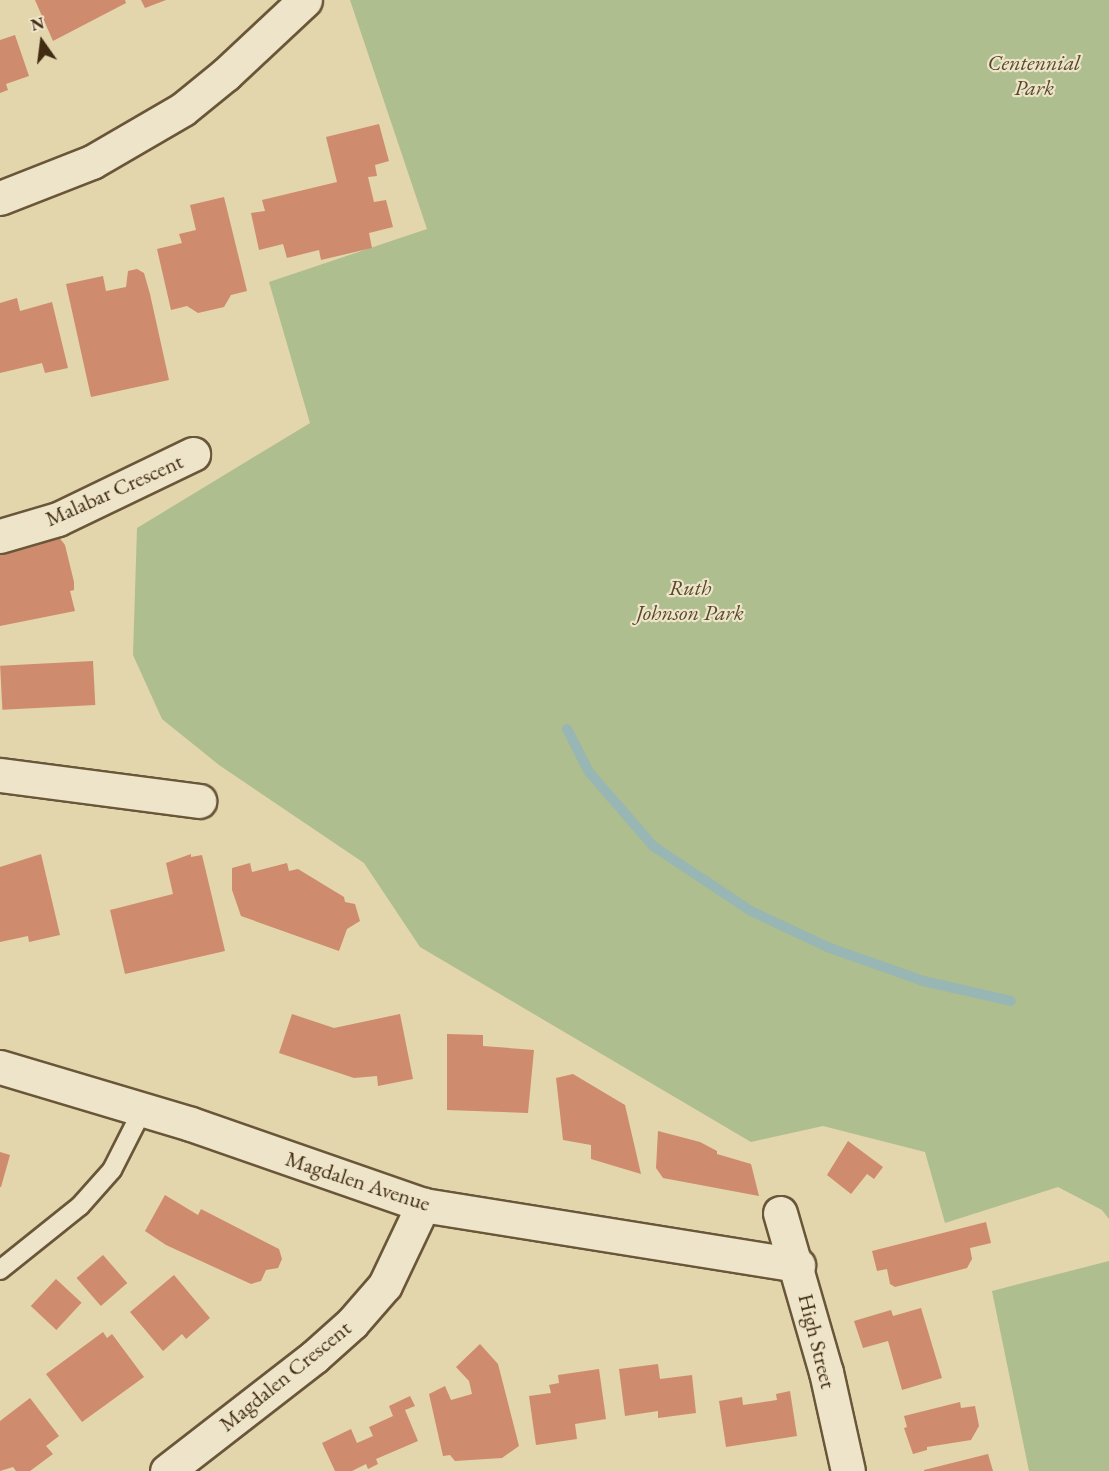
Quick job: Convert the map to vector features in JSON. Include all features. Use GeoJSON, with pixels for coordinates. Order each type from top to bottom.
{"type":"FeatureCollection","features":[{"type":"Feature","properties":{"kind":"street"},"geometry":{"type":"LineString","coordinates":[[0,198],[92,162],[183,109],[226,74],[305,0]]}},
{"type":"Feature","properties":{"kind":"street","name":"Malabar Crescent"},"geometry":{"type":"LineString","coordinates":[[0,536],[58,519],[193,454]]}},
{"type":"Feature","properties":{"kind":"street"},"geometry":{"type":"LineString","coordinates":[[0,775],[199,801]]}},
{"type":"Feature","properties":{"kind":"street","name":"Magdalen Avenue"},"geometry":{"type":"LineString","coordinates":[[0,1067],[143,1109],[423,1205],[798,1265]]}},
{"type":"Feature","properties":{"kind":"street","name":"Magdalen Crescent"},"geometry":{"type":"LineString","coordinates":[[167,1471],[314,1357],[352,1323],[385,1286],[423,1205]]}},
{"type":"Feature","properties":{"kind":"street","name":"High Street"},"geometry":{"type":"LineString","coordinates":[[780,1213],[798,1265],[848,1471]]}},
{"type":"Feature","properties":{"kind":"lane"},"geometry":{"type":"LineString","coordinates":[[0,1270],[80,1206],[112,1170],[143,1109]]}},
{"type":"Feature","properties":{"kind":"green space","name":"Ruth Johnson Park"},"geometry":{"type":"Polygon","coordinates":[[[350,0],[1109,0],[1109,1219],[1102,1210],[1058,1187],[945,1223],[925,1152],[823,1126],[751,1142],[420,947],[364,863],[219,765],[162,719],[133,655],[137,528],[310,423],[269,282],[427,229],[350,0]]]}},
{"type":"Feature","properties":{"kind":"green space"},"geometry":{"type":"Polygon","coordinates":[[[1109,1261],[1109,1471],[1029,1471],[992,1291],[1109,1261]]]}},
{"type":"Feature","properties":{"kind":"building"},"geometry":{"type":"Polygon","coordinates":[[[35,0],[125,0],[126,3],[53,41],[35,0]]]}},
{"type":"Feature","properties":{"kind":"building"},"geometry":{"type":"Polygon","coordinates":[[[141,0],[166,0],[145,8],[141,0]]]}},
{"type":"Feature","properties":{"kind":"building"},"geometry":{"type":"Polygon","coordinates":[[[15,35],[29,76],[6,84],[8,90],[0,93],[0,40],[15,35]]]}},
{"type":"Feature","properties":{"kind":"building"},"geometry":{"type":"Polygon","coordinates":[[[379,124],[389,161],[375,165],[377,176],[368,177],[374,202],[386,200],[393,227],[369,233],[372,248],[321,260],[319,250],[287,258],[283,244],[259,250],[251,213],[265,211],[262,200],[337,182],[326,137],[379,124]]]}},
{"type":"Feature","properties":{"kind":"building"},"geometry":{"type":"Polygon","coordinates":[[[224,197],[247,291],[231,295],[224,307],[198,313],[187,306],[171,310],[157,249],[182,243],[179,234],[196,230],[190,205],[224,197]]]}},
{"type":"Feature","properties":{"kind":"building"},"geometry":{"type":"Polygon","coordinates":[[[137,269],[144,273],[169,380],[91,397],[66,284],[103,276],[106,291],[126,287],[128,271],[137,269]]]}},
{"type":"Feature","properties":{"kind":"building"},"geometry":{"type":"Polygon","coordinates":[[[17,298],[20,311],[52,302],[68,368],[45,373],[42,363],[0,373],[0,303],[17,298]]]}},
{"type":"Feature","properties":{"kind":"building"},"geometry":{"type":"Polygon","coordinates":[[[55,532],[65,545],[74,582],[74,590],[70,591],[75,611],[0,626],[0,543],[55,532]]]}},
{"type":"Feature","properties":{"kind":"building"},"geometry":{"type":"Polygon","coordinates":[[[93,661],[95,705],[2,710],[0,666],[93,661]]]}},
{"type":"Feature","properties":{"kind":"building"},"geometry":{"type":"Polygon","coordinates":[[[41,854],[60,935],[29,942],[28,936],[0,942],[0,867],[41,854]]]}},
{"type":"Feature","properties":{"kind":"building"},"geometry":{"type":"Polygon","coordinates":[[[191,854],[191,857],[202,855],[225,951],[125,974],[110,910],[173,894],[166,863],[191,854]]]}},
{"type":"Feature","properties":{"kind":"building"},"geometry":{"type":"Polygon","coordinates":[[[250,863],[252,872],[287,863],[289,871],[298,869],[344,897],[345,902],[355,904],[360,921],[347,929],[339,951],[241,916],[232,890],[232,868],[250,863]]]}},
{"type":"Feature","properties":{"kind":"building"},"geometry":{"type":"Polygon","coordinates":[[[292,1014],[334,1028],[400,1014],[413,1079],[378,1086],[377,1076],[354,1078],[279,1053],[292,1014]]]}},
{"type":"Feature","properties":{"kind":"building"},"geometry":{"type":"Polygon","coordinates":[[[447,1034],[483,1035],[483,1046],[534,1050],[528,1113],[447,1110],[447,1034]]]}},
{"type":"Feature","properties":{"kind":"building"},"geometry":{"type":"Polygon","coordinates":[[[573,1074],[625,1105],[641,1174],[591,1159],[591,1145],[563,1140],[556,1078],[573,1074]]]}},
{"type":"Feature","properties":{"kind":"building"},"geometry":{"type":"Polygon","coordinates":[[[658,1131],[700,1142],[717,1151],[717,1154],[751,1164],[759,1196],[663,1178],[656,1168],[658,1131]]]}},
{"type":"Feature","properties":{"kind":"building"},"geometry":{"type":"Polygon","coordinates":[[[848,1141],[883,1167],[874,1179],[867,1174],[851,1194],[827,1175],[848,1141]]]}},
{"type":"Feature","properties":{"kind":"building"},"geometry":{"type":"Polygon","coordinates":[[[0,1152],[10,1155],[1,1187],[0,1187],[0,1152]]]}},
{"type":"Feature","properties":{"kind":"building"},"geometry":{"type":"Polygon","coordinates":[[[165,1195],[198,1215],[201,1209],[279,1249],[282,1259],[278,1268],[266,1270],[261,1281],[251,1284],[166,1245],[145,1231],[165,1195]]]}},
{"type":"Feature","properties":{"kind":"building"},"geometry":{"type":"Polygon","coordinates":[[[986,1222],[991,1243],[970,1248],[972,1259],[967,1268],[895,1287],[890,1284],[887,1269],[877,1271],[872,1251],[986,1222]]]}},
{"type":"Feature","properties":{"kind":"building"},"geometry":{"type":"Polygon","coordinates":[[[103,1255],[127,1283],[101,1306],[77,1278],[103,1255]]]}},
{"type":"Feature","properties":{"kind":"building"},"geometry":{"type":"Polygon","coordinates":[[[174,1275],[210,1318],[186,1339],[182,1334],[163,1351],[130,1312],[174,1275]]]}},
{"type":"Feature","properties":{"kind":"building"},"geometry":{"type":"Polygon","coordinates":[[[56,1279],[82,1303],[56,1330],[31,1306],[56,1279]]]}},
{"type":"Feature","properties":{"kind":"building"},"geometry":{"type":"Polygon","coordinates":[[[921,1308],[942,1378],[902,1390],[888,1341],[863,1348],[854,1321],[891,1310],[893,1316],[921,1308]]]}},
{"type":"Feature","properties":{"kind":"building"},"geometry":{"type":"Polygon","coordinates":[[[103,1332],[107,1338],[112,1334],[144,1377],[82,1422],[46,1374],[103,1332]]]}},
{"type":"Feature","properties":{"kind":"building"},"geometry":{"type":"Polygon","coordinates":[[[480,1344],[498,1364],[519,1446],[502,1458],[455,1461],[450,1455],[443,1456],[429,1394],[445,1386],[451,1400],[472,1394],[469,1381],[456,1367],[480,1344]]]}},
{"type":"Feature","properties":{"kind":"building"},"geometry":{"type":"Polygon","coordinates":[[[658,1364],[660,1379],[692,1375],[696,1413],[658,1418],[658,1411],[625,1416],[619,1369],[658,1364]]]}},
{"type":"Feature","properties":{"kind":"building"},"geometry":{"type":"Polygon","coordinates":[[[599,1369],[606,1419],[575,1424],[577,1439],[536,1445],[529,1396],[551,1393],[549,1385],[559,1383],[558,1375],[599,1369]]]}},
{"type":"Feature","properties":{"kind":"building"},"geometry":{"type":"Polygon","coordinates":[[[790,1391],[797,1436],[726,1447],[719,1401],[742,1397],[743,1405],[777,1400],[776,1394],[790,1391]]]}},
{"type":"Feature","properties":{"kind":"building"},"geometry":{"type":"Polygon","coordinates":[[[410,1396],[415,1406],[405,1410],[418,1441],[376,1459],[378,1464],[368,1469],[366,1464],[352,1471],[335,1471],[322,1443],[351,1429],[357,1443],[373,1436],[369,1427],[393,1416],[389,1406],[410,1396]]]}},
{"type":"Feature","properties":{"kind":"building"},"geometry":{"type":"Polygon","coordinates":[[[30,1398],[59,1436],[46,1446],[53,1454],[30,1471],[16,1471],[13,1467],[0,1471],[0,1421],[30,1398]]]}},
{"type":"Feature","properties":{"kind":"building"},"geometry":{"type":"Polygon","coordinates":[[[960,1402],[961,1408],[975,1406],[979,1426],[971,1440],[927,1447],[927,1450],[913,1454],[904,1428],[907,1427],[904,1416],[960,1402]]]}},
{"type":"Feature","properties":{"kind":"building"},"geometry":{"type":"Polygon","coordinates":[[[988,1454],[993,1471],[924,1471],[924,1470],[988,1454]]]}},
{"type":"Feature","properties":{"kind":"waterway"},"geometry":{"type":"LineString","coordinates":[[567,729],[589,772],[653,846],[751,911],[830,948],[923,981],[1011,1001]]}},
{"type":"Feature","properties":{"kind":"park label","name":"Centennial Park"},"geometry":{"type":"Point","coordinates":[1034,74]}}]}
